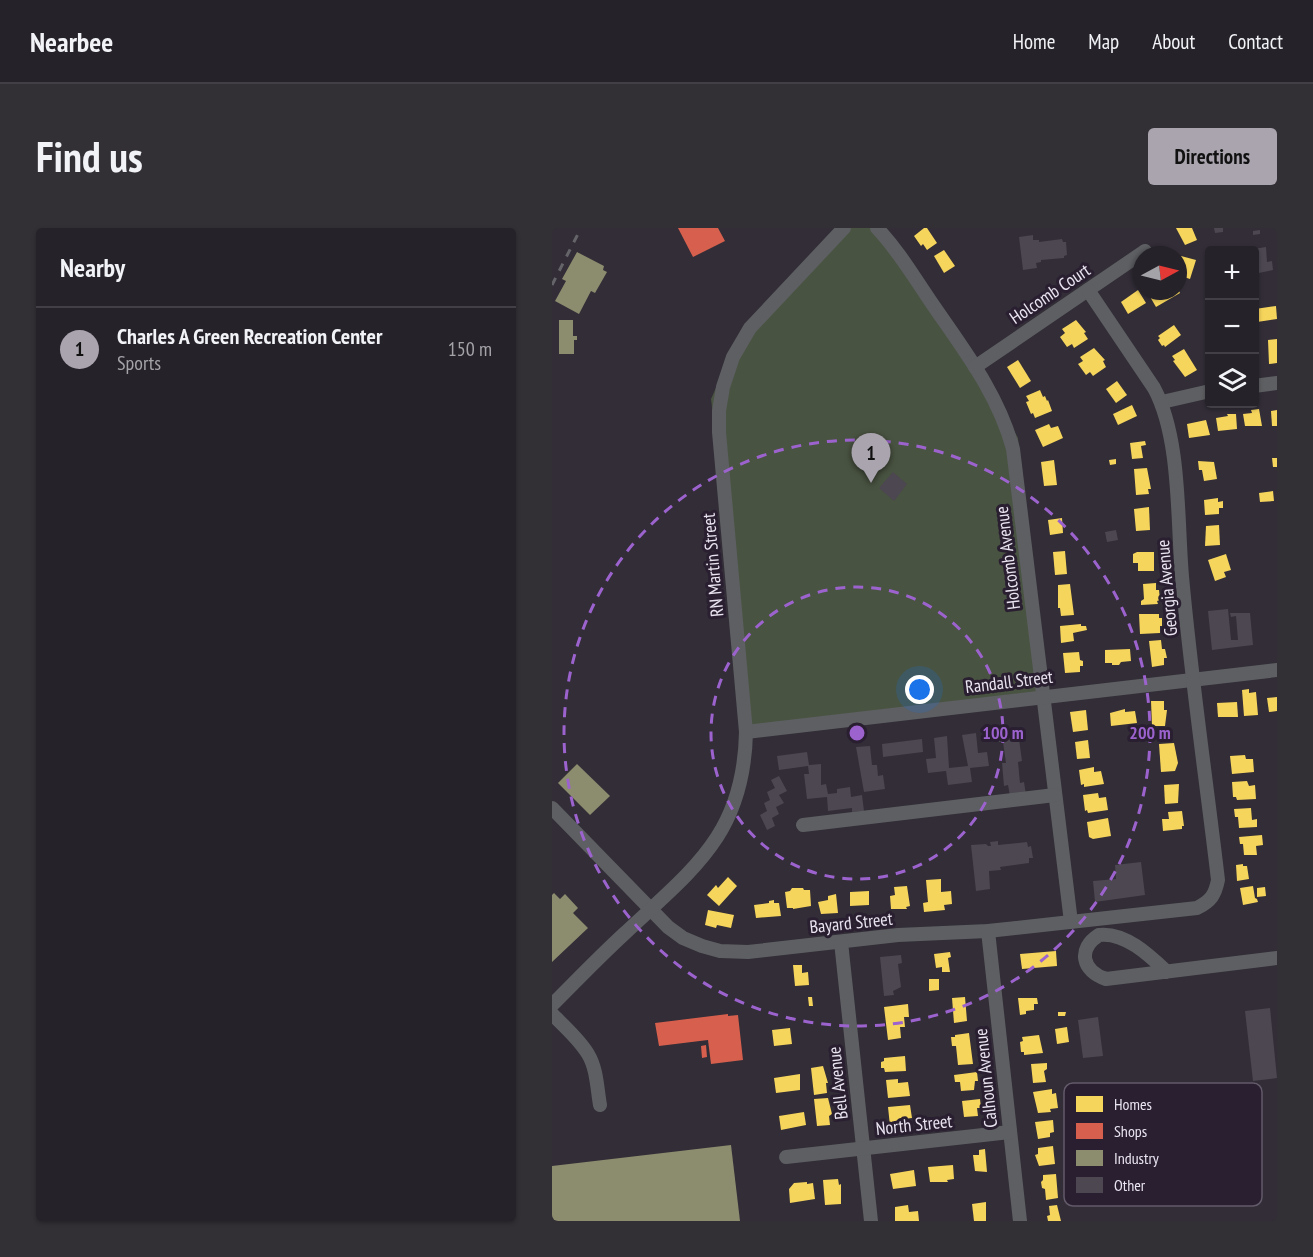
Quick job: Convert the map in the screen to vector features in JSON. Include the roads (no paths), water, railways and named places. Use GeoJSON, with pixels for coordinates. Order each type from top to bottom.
{"type":"FeatureCollection","features":[{"type":"Feature","properties":{"kind":"street","name":"RN Martin Street"},"geometry":{"type":"LineString","coordinates":[[552,1005],[701,860],[724,826],[741,782],[746,757],[746,732],[719,432],[719,411],[723,387],[733,357],[750,328],[844,228]]}},
{"type":"Feature","properties":{"kind":"street","name":"Holcomb Avenue"},"geometry":{"type":"LineString","coordinates":[[877,228],[897,252],[975,367],[999,408],[1013,449],[1071,922]]}},
{"type":"Feature","properties":{"kind":"street","name":"Holcomb Court"},"geometry":{"type":"LineString","coordinates":[[975,367],[1133,259]]}},
{"type":"Feature","properties":{"kind":"street","name":"Georgia Avenue"},"geometry":{"type":"LineString","coordinates":[[1088,290],[1162,402],[1168,424],[1178,503],[1182,575],[1218,879],[1215,894],[1207,903]]}},
{"type":"Feature","properties":{"kind":"street"},"geometry":{"type":"LineString","coordinates":[[1259,386],[1277,384]]}},
{"type":"Feature","properties":{"kind":"street"},"geometry":{"type":"LineString","coordinates":[[1162,402],[1205,392]]}},
{"type":"Feature","properties":{"kind":"street","name":"Randall Street"},"geometry":{"type":"LineString","coordinates":[[746,732],[1277,670]]}},
{"type":"Feature","properties":{"kind":"street"},"geometry":{"type":"LineString","coordinates":[[803,825],[1055,795]]}},
{"type":"Feature","properties":{"kind":"street","name":"Bayard Street"},"geometry":{"type":"LineString","coordinates":[[552,808],[668,927],[683,938],[720,951],[748,952],[898,936],[988,931],[1197,908],[1207,903]]}},
{"type":"Feature","properties":{"kind":"street","name":"Calhoun Avenue"},"geometry":{"type":"LineString","coordinates":[[988,931],[1020,1221]]}},
{"type":"Feature","properties":{"kind":"street"},"geometry":{"type":"LineString","coordinates":[[1167,972],[1152,957],[1117,935],[1099,935],[1087,945],[1085,955],[1088,966],[1094,975],[1106,979],[1167,972],[1277,958]]}},
{"type":"Feature","properties":{"kind":"street","name":"Bell Avenue"},"geometry":{"type":"LineString","coordinates":[[841,942],[871,1221]]}},
{"type":"Feature","properties":{"kind":"street"},"geometry":{"type":"LineString","coordinates":[[552,1014],[578,1040],[588,1054],[595,1071],[600,1105]]}},
{"type":"Feature","properties":{"kind":"street","name":"North Street"},"geometry":{"type":"LineString","coordinates":[[786,1157],[1010,1132]]}},
{"type":"Feature","properties":{"kind":"railway"},"geometry":{"type":"LineString","coordinates":[[552,285],[581,228]]}},
{"type":"Feature","properties":{"kind":"place","name":"Charles A Green Recreation Center"},"geometry":{"type":"Point","coordinates":[871,483]}}]}
